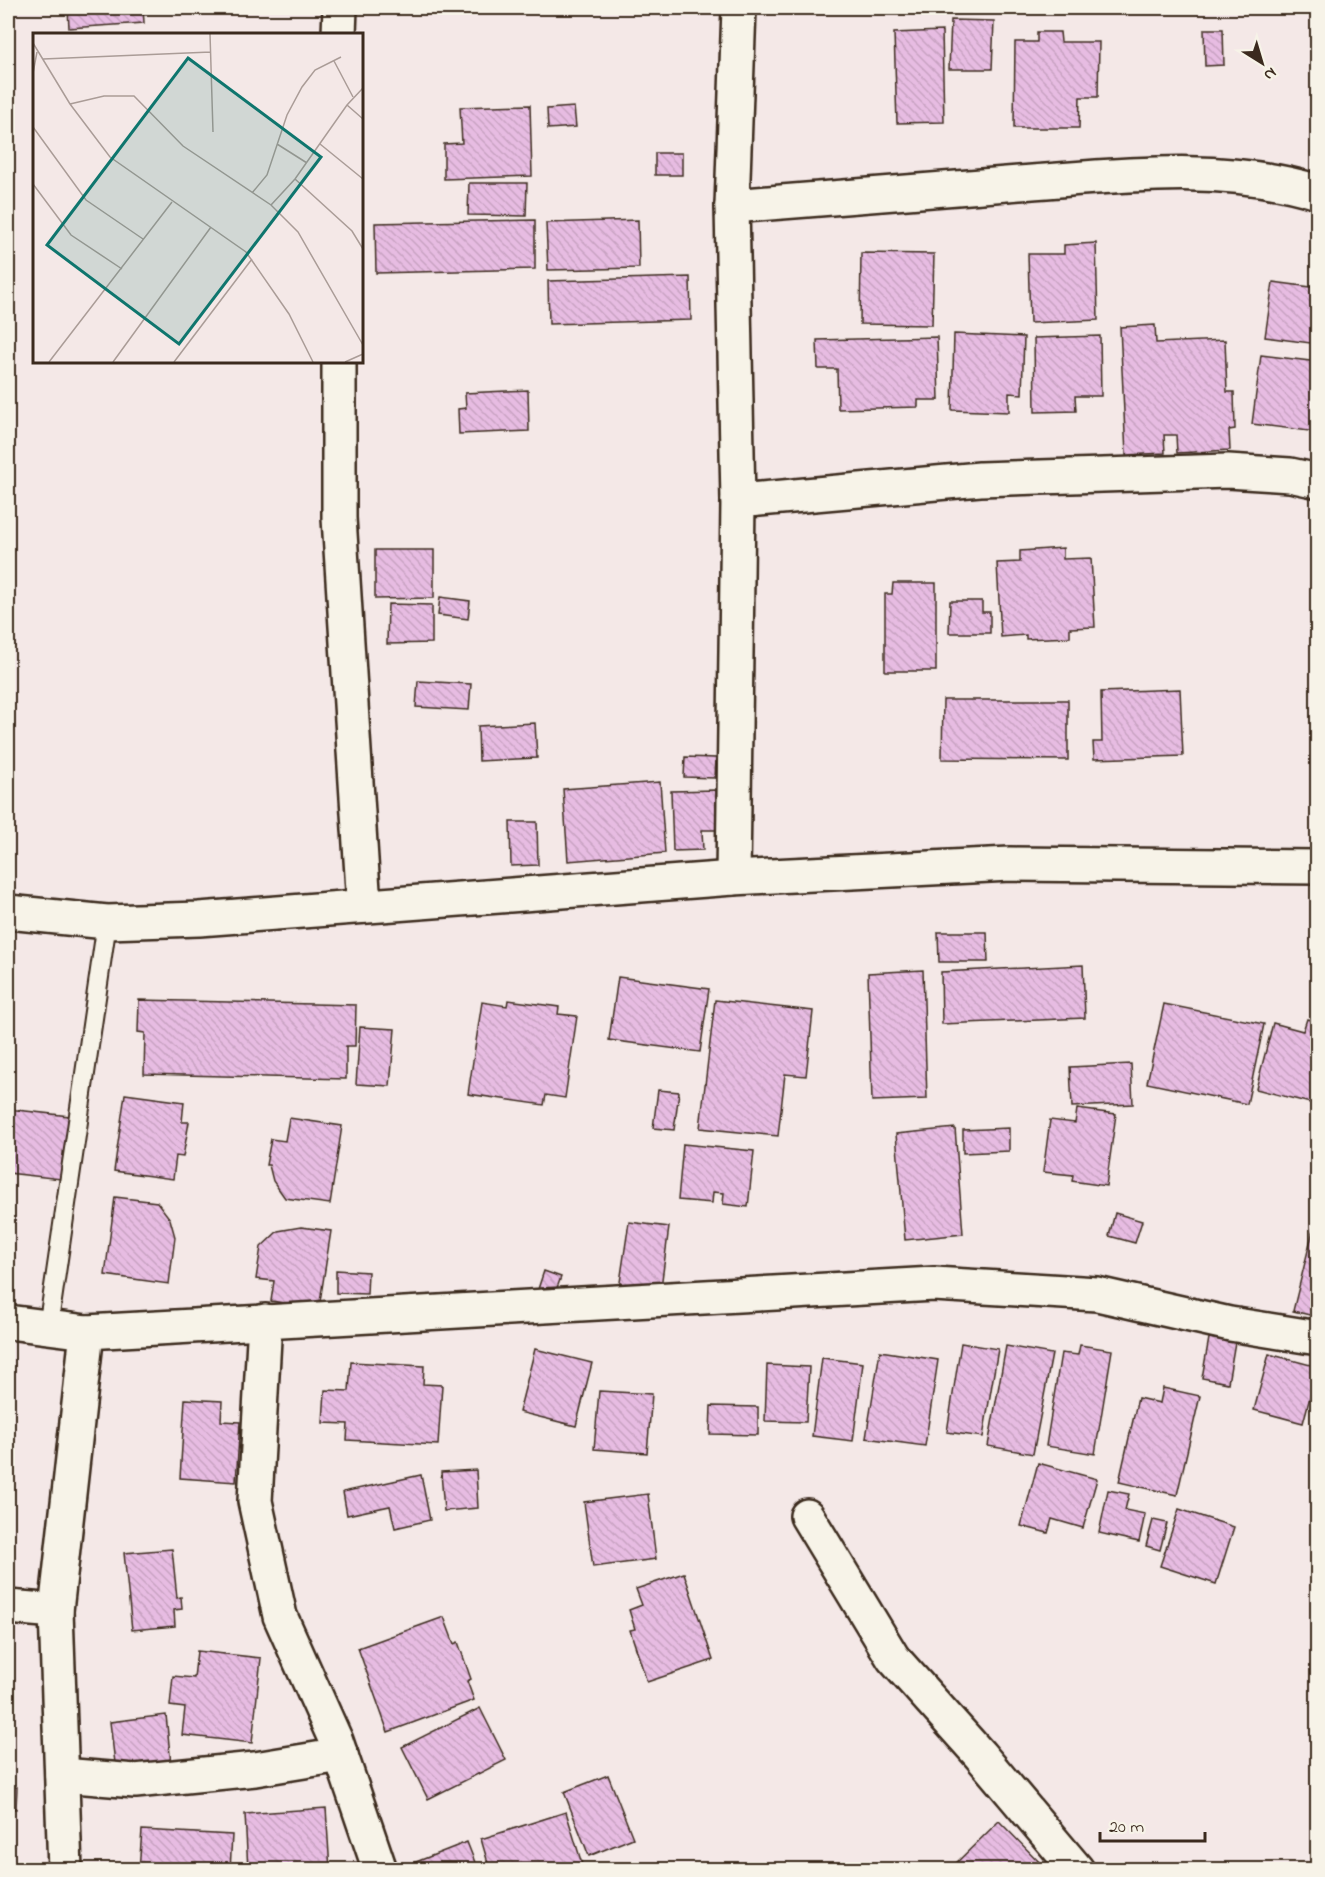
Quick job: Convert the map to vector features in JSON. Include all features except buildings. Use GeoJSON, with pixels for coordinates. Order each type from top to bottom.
{"type":"FeatureCollection","features":[{"type":"Feature","properties":{"kind":"street"},"geometry":{"type":"LineString","coordinates":[[339,8],[339,33]]}},
{"type":"Feature","properties":{"kind":"street"},"geometry":{"type":"LineString","coordinates":[[734,878],[738,501],[732,206],[739,8]]}},
{"type":"Feature","properties":{"kind":"street"},"geometry":{"type":"LineString","coordinates":[[732,206],[1144,174],[1223,174],[1293,184],[1317,192]]}},
{"type":"Feature","properties":{"kind":"street"},"geometry":{"type":"LineString","coordinates":[[339,363],[339,518],[364,906]]}},
{"type":"Feature","properties":{"kind":"street"},"geometry":{"type":"LineString","coordinates":[[738,501],[980,478],[1228,471],[1290,475],[1317,481]]}},
{"type":"Feature","properties":{"kind":"street"},"geometry":{"type":"LineString","coordinates":[[8,912],[107,922],[199,919],[734,878],[1010,864],[1317,867]]}},
{"type":"Feature","properties":{"kind":"street"},"geometry":{"type":"LineString","coordinates":[[8,1322],[87,1332],[934,1284],[1097,1294],[1230,1324],[1317,1338]]}},
{"type":"Feature","properties":{"kind":"street"},"geometry":{"type":"LineString","coordinates":[[265,1321],[255,1501],[280,1616],[341,1755],[380,1869]]}},
{"type":"Feature","properties":{"kind":"street"},"geometry":{"type":"LineString","coordinates":[[65,1869],[56,1611],[87,1332]]}},
{"type":"Feature","properties":{"kind":"street"},"geometry":{"type":"LineString","coordinates":[[807,1516],[892,1658],[980,1755],[1077,1869]]}},
{"type":"Feature","properties":{"kind":"street"},"geometry":{"type":"LineString","coordinates":[[8,1607],[56,1611]]}},
{"type":"Feature","properties":{"kind":"street"},"geometry":{"type":"LineString","coordinates":[[62,1775],[135,1781],[255,1769],[341,1755]]}},
{"type":"Feature","properties":{"kind":"lane"},"geometry":{"type":"LineString","coordinates":[[48,1328],[107,922]]}}]}
